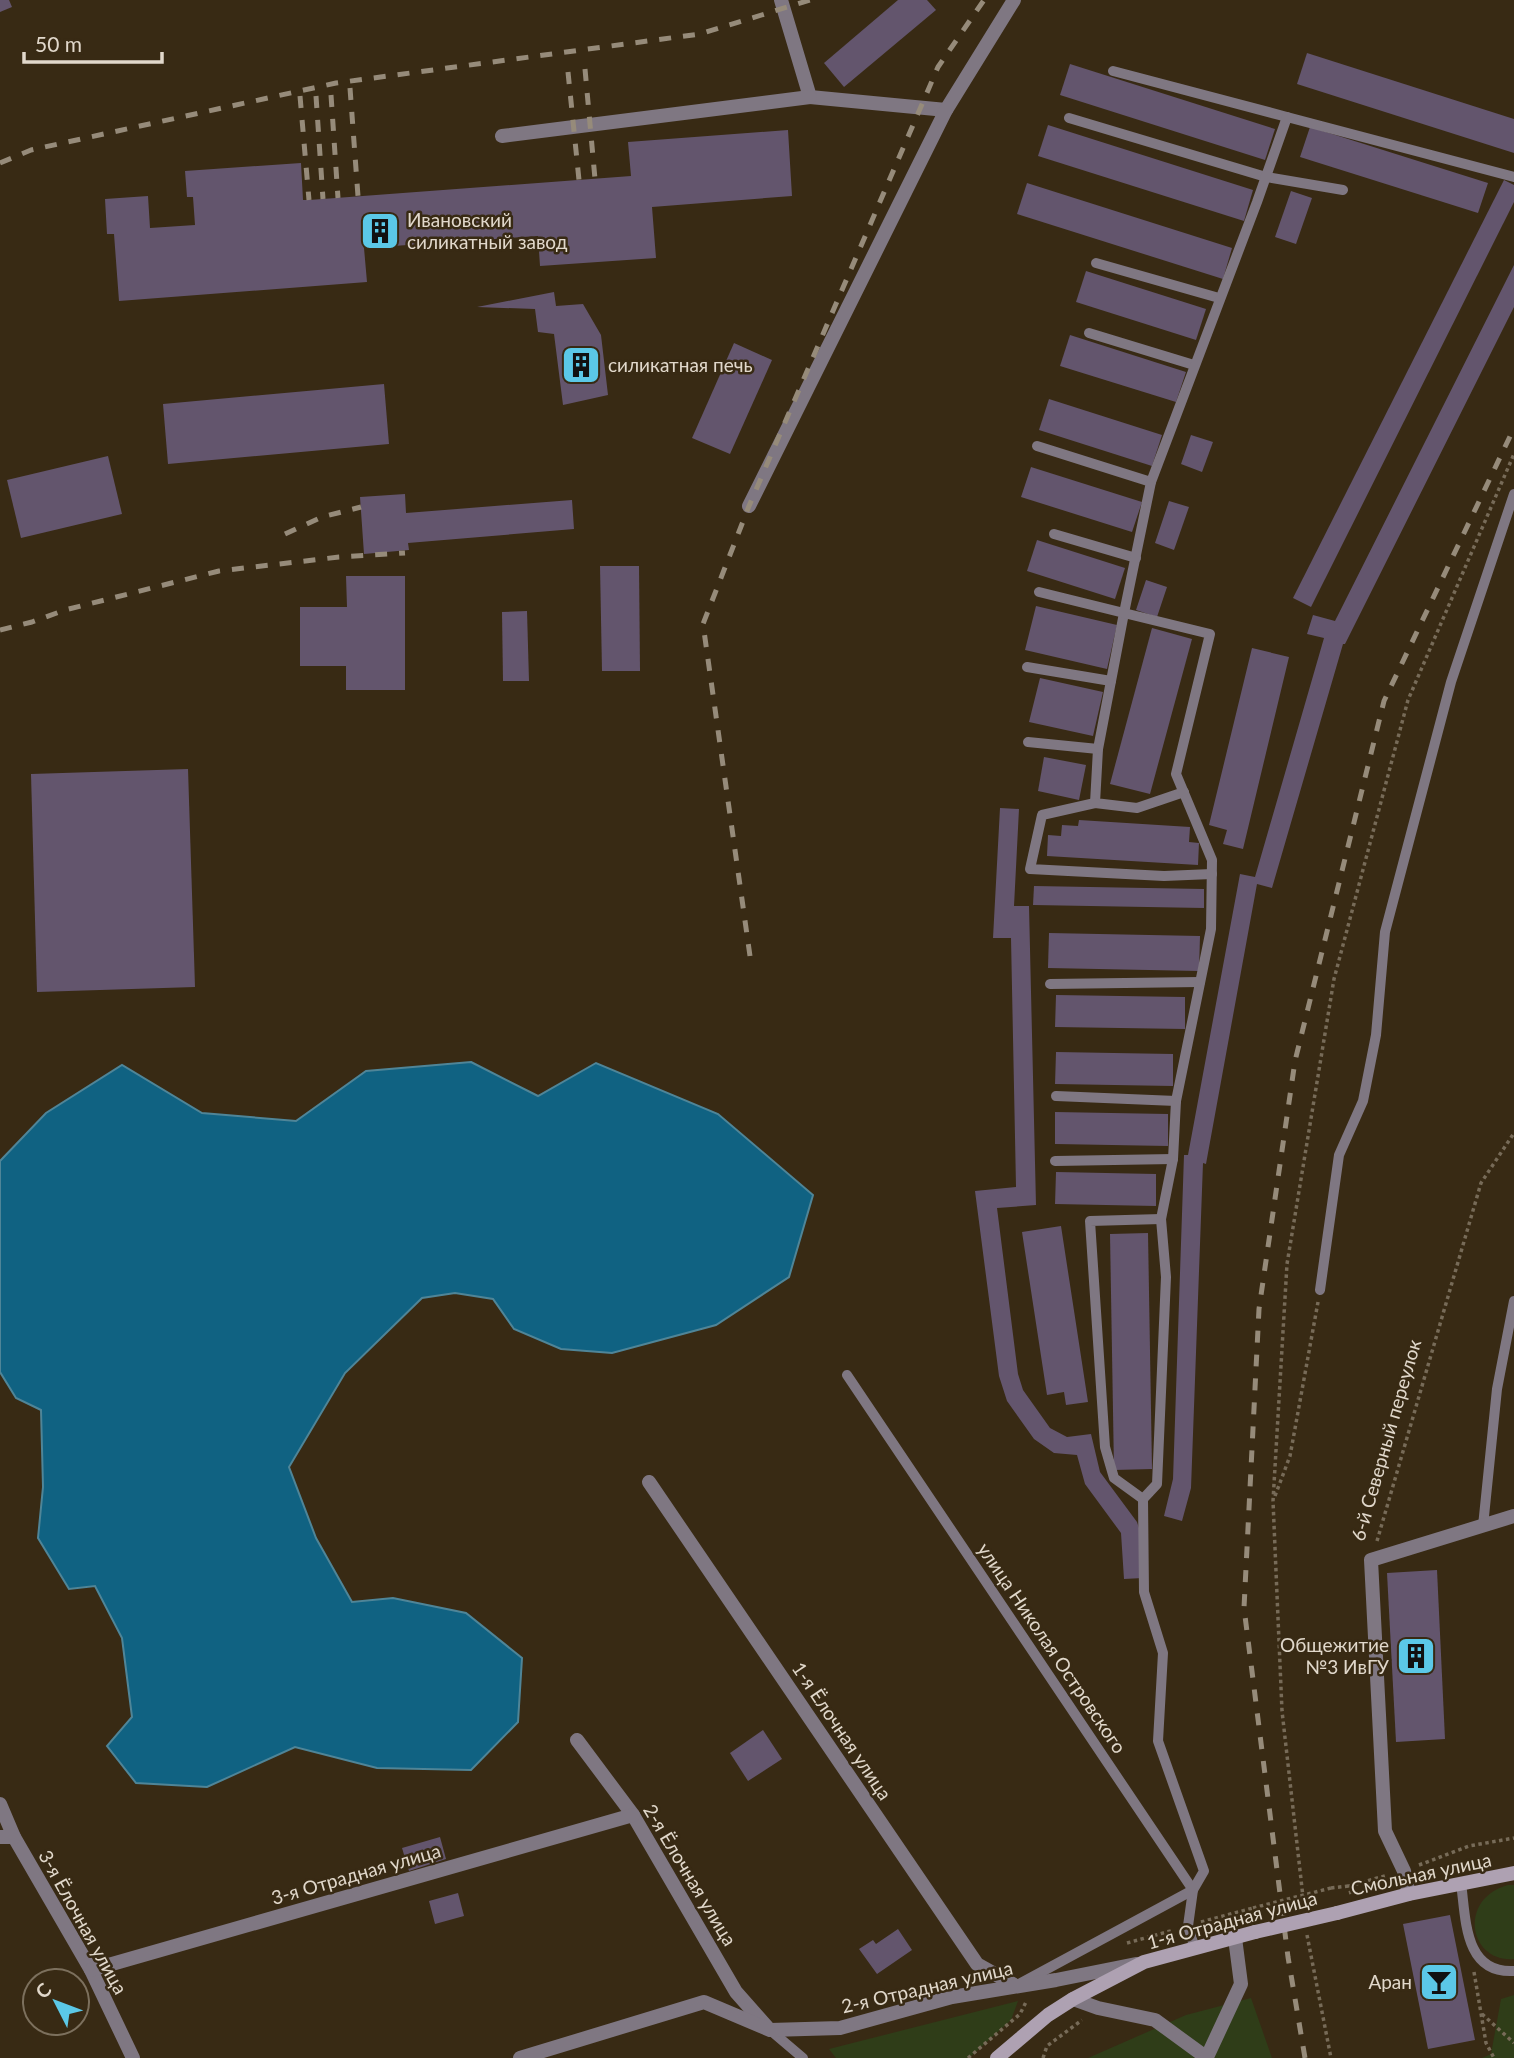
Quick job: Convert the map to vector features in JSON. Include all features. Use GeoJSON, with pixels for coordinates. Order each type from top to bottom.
{"type":"FeatureCollection","features":[{"type":"Feature","properties":{"kind":"main road","name":"Смольная улица"},"geometry":{"type":"LineString","coordinates":[[1337,1913],[1409,1894],[1514,1873]]}},
{"type":"Feature","properties":{"kind":"main road","name":"1-я Отрадная улица"},"geometry":{"type":"LineString","coordinates":[[1002,2056],[1048,2015],[1144,1962],[1337,1913]]}},
{"type":"Feature","properties":{"kind":"street"},"geometry":{"type":"LineString","coordinates":[[780,0],[810,97]]}},
{"type":"Feature","properties":{"kind":"street"},"geometry":{"type":"LineString","coordinates":[[749,506],[946,110],[1014,0]]}},
{"type":"Feature","properties":{"kind":"street"},"geometry":{"type":"LineString","coordinates":[[502,136],[810,97],[946,110]]}},
{"type":"Feature","properties":{"kind":"street","name":"1-я Ёлочная улица"},"geometry":{"type":"LineString","coordinates":[[649,1482],[977,1965],[1016,1986]]}},
{"type":"Feature","properties":{"kind":"street"},"geometry":{"type":"LineString","coordinates":[[1371,1560],[1514,1516]]}},
{"type":"Feature","properties":{"kind":"street","name":"6-й Северный переулок"},"geometry":{"type":"LineString","coordinates":[[1371,1560],[1385,1831],[1404,1871],[1409,1894]]}},
{"type":"Feature","properties":{"kind":"street","name":"2-я Ёлочная улица"},"geometry":{"type":"LineString","coordinates":[[577,1740],[633,1815],[736,1992],[770,2030]]}},
{"type":"Feature","properties":{"kind":"street","name":"3-я Ёлочная улица"},"geometry":{"type":"LineString","coordinates":[[0,1804],[7,1837],[89,1967]]}},
{"type":"Feature","properties":{"kind":"street","name":"3-я Отрадная улица"},"geometry":{"type":"LineString","coordinates":[[91,1970],[633,1815]]}},
{"type":"Feature","properties":{"kind":"street"},"geometry":{"type":"LineString","coordinates":[[1073,1999],[1098,2008],[1155,2020],[1207,2058],[1241,1984],[1235,1938]]}},
{"type":"Feature","properties":{"kind":"street","name":"2-я Отрадная улица"},"geometry":{"type":"LineString","coordinates":[[520,2058],[704,2002],[770,2030],[840,2028],[953,1997],[1144,1962]]}},
{"type":"Feature","properties":{"kind":"street","name":"3-я Ёлочная улица"},"geometry":{"type":"LineString","coordinates":[[91,1970],[134,2058]]}},
{"type":"Feature","properties":{"kind":"lane"},"geometry":{"type":"LineString","coordinates":[[1113,71],[1514,177]]}},
{"type":"Feature","properties":{"kind":"lane"},"geometry":{"type":"LineString","coordinates":[[1095,803],[1098,749],[1151,482],[1287,117]]}},
{"type":"Feature","properties":{"kind":"lane"},"geometry":{"type":"LineString","coordinates":[[1069,118],[1266,177],[1343,190]]}},
{"type":"Feature","properties":{"kind":"lane"},"geometry":{"type":"LineString","coordinates":[[1096,263],[1219,298]]}},
{"type":"Feature","properties":{"kind":"lane"},"geometry":{"type":"LineString","coordinates":[[1089,333],[1194,365]]}},
{"type":"Feature","properties":{"kind":"lane"},"geometry":{"type":"LineString","coordinates":[[1037,446],[1151,482]]}},
{"type":"Feature","properties":{"kind":"lane"},"geometry":{"type":"LineString","coordinates":[[1320,1290],[1339,1156],[1363,1101],[1376,1035],[1385,932],[1451,682],[1514,494]]}},
{"type":"Feature","properties":{"kind":"lane"},"geometry":{"type":"LineString","coordinates":[[1054,534],[1136,558]]}},
{"type":"Feature","properties":{"kind":"lane"},"geometry":{"type":"LineString","coordinates":[[1039,592],[1210,634],[1176,774],[1212,860],[1211,929],[1176,1101],[1172,1159],[1161,1219],[1166,1277],[1157,1484],[1143,1499],[1144,1592],[1163,1653],[1158,1741],[1204,1871],[1193,1890],[1188,1926],[1195,1949]]}},
{"type":"Feature","properties":{"kind":"lane"},"geometry":{"type":"LineString","coordinates":[[1027,667],[1111,681]]}},
{"type":"Feature","properties":{"kind":"lane"},"geometry":{"type":"LineString","coordinates":[[1028,742],[1098,749]]}},
{"type":"Feature","properties":{"kind":"lane"},"geometry":{"type":"LineString","coordinates":[[1184,792],[1137,808],[1095,803],[1042,815],[1030,869],[1164,876],[1212,874]]}},
{"type":"Feature","properties":{"kind":"lane"},"geometry":{"type":"LineString","coordinates":[[1050,984],[1200,982]]}},
{"type":"Feature","properties":{"kind":"lane"},"geometry":{"type":"LineString","coordinates":[[1056,1096],[1176,1101]]}},
{"type":"Feature","properties":{"kind":"lane"},"geometry":{"type":"LineString","coordinates":[[1055,1161],[1172,1159]]}},
{"type":"Feature","properties":{"kind":"lane"},"geometry":{"type":"LineString","coordinates":[[1143,1499],[1114,1478],[1105,1447],[1090,1221],[1161,1219]]}},
{"type":"Feature","properties":{"kind":"lane"},"geometry":{"type":"LineString","coordinates":[[1483,1526],[1497,1389],[1514,1301]]}},
{"type":"Feature","properties":{"kind":"lane","name":"улица Николая Островского"},"geometry":{"type":"LineString","coordinates":[[848,1375],[1193,1890]]}},
{"type":"Feature","properties":{"kind":"lane"},"geometry":{"type":"LineString","coordinates":[[1461,1883],[1468,1937],[1473,1950],[1492,1968],[1514,1971]]}},
{"type":"Feature","properties":{"kind":"lane"},"geometry":{"type":"LineString","coordinates":[[1016,1986],[1193,1890]]}},
{"type":"Feature","properties":{"kind":"lane"},"geometry":{"type":"LineString","coordinates":[[770,2030],[803,2058]]}},
{"type":"Feature","properties":{"kind":"path","name":"6-й Северный переулок"},"geometry":{"type":"LineString","coordinates":[[1371,1560],[1481,1183],[1514,1133]]}},
{"type":"Feature","properties":{"kind":"path"},"geometry":{"type":"LineString","coordinates":[[1273,1501],[1290,1456],[1320,1290]]}},
{"type":"Feature","properties":{"kind":"path"},"geometry":{"type":"LineString","coordinates":[[1404,1871],[1469,1846],[1514,1838]]}},
{"type":"Feature","properties":{"kind":"path"},"geometry":{"type":"LineString","coordinates":[[1122,1945],[1253,1908],[1349,1886]]}},
{"type":"Feature","properties":{"kind":"path"},"geometry":{"type":"LineString","coordinates":[[1468,1937],[1486,2043],[1494,2058]]}},
{"type":"Feature","properties":{"kind":"path"},"geometry":{"type":"LineString","coordinates":[[968,2058],[1020,2014],[1035,1983]]}},
{"type":"Feature","properties":{"kind":"path"},"geometry":{"type":"LineString","coordinates":[[1043,2058],[1047,2046],[1098,2008]]}},
{"type":"Feature","properties":{"kind":"path"},"geometry":{"type":"LineString","coordinates":[[1481,2013],[1514,2043]]}},
{"type":"Feature","properties":{"kind":"green space"},"geometry":{"type":"Polygon","coordinates":[[[1514,1885],[1514,1959],[1499,1958],[1487,1951],[1479,1941],[1475,1929],[1481,1903],[1492,1892],[1514,1885]]]}},
{"type":"Feature","properties":{"kind":"green space"},"geometry":{"type":"Polygon","coordinates":[[[1514,1995],[1514,2058],[1482,2058],[1491,2054],[1501,1999],[1514,1995]]]}},
{"type":"Feature","properties":{"kind":"green space"},"geometry":{"type":"Polygon","coordinates":[[[1251,1998],[1272,2058],[1088,2058],[1186,2015],[1251,1998]]]}},
{"type":"Feature","properties":{"kind":"green space"},"geometry":{"type":"Polygon","coordinates":[[[1018,2001],[1011,2020],[969,2058],[836,2058],[829,2049],[1018,2001]]]}},
{"type":"Feature","properties":{"kind":"water"},"geometry":{"type":"Polygon","coordinates":[[[471,1062],[538,1096],[596,1063],[718,1114],[813,1195],[789,1277],[716,1325],[612,1353],[561,1349],[514,1329],[493,1299],[455,1293],[422,1298],[345,1373],[289,1467],[316,1538],[352,1602],[393,1598],[466,1613],[522,1658],[518,1722],[471,1770],[377,1768],[295,1747],[207,1787],[136,1783],[107,1746],[132,1717],[122,1638],[95,1586],[69,1589],[38,1538],[43,1487],[41,1410],[16,1398],[0,1372],[0,1161],[46,1113],[122,1065],[202,1113],[296,1121],[366,1071],[471,1062]]]}},
{"type":"Feature","properties":{"kind":"building"},"geometry":{"type":"Polygon","coordinates":[[[0,0],[9,0],[12,7],[0,12],[0,0]]]}},
{"type":"Feature","properties":{"kind":"building"},"geometry":{"type":"Polygon","coordinates":[[[898,0],[927,0],[936,10],[844,87],[824,63],[898,0]]]}},
{"type":"Feature","properties":{"kind":"building"},"geometry":{"type":"Polygon","coordinates":[[[1307,53],[1514,119],[1514,153],[1297,84],[1307,53]]]}},
{"type":"Feature","properties":{"kind":"building"},"geometry":{"type":"Polygon","coordinates":[[[1070,64],[1275,129],[1265,160],[1060,95],[1070,64]]]}},
{"type":"Feature","properties":{"kind":"building"},"geometry":{"type":"Polygon","coordinates":[[[1048,125],[1253,190],[1244,221],[1038,156],[1048,125]]]}},
{"type":"Feature","properties":{"kind":"building"},"geometry":{"type":"Polygon","coordinates":[[[1310,127],[1488,183],[1478,213],[1300,157],[1310,127]]]}},
{"type":"Feature","properties":{"kind":"building","name":"Ивановский силикатный завод"},"geometry":{"type":"Polygon","coordinates":[[[788,130],[792,196],[652,207],[656,258],[540,266],[538,236],[364,248],[367,282],[119,301],[114,234],[107,234],[105,199],[148,196],[150,228],[195,225],[193,197],[187,197],[185,171],[301,163],[303,200],[309,200],[631,176],[628,142],[788,130]]]}},
{"type":"Feature","properties":{"kind":"building"},"geometry":{"type":"Polygon","coordinates":[[[1504,180],[1514,185],[1514,202],[1311,607],[1293,598],[1504,180]]]}},
{"type":"Feature","properties":{"kind":"building"},"geometry":{"type":"Polygon","coordinates":[[[1027,183],[1232,248],[1223,279],[1017,214],[1027,183]]]}},
{"type":"Feature","properties":{"kind":"building"},"geometry":{"type":"Polygon","coordinates":[[[1291,191],[1312,198],[1296,244],[1275,237],[1291,191]]]}},
{"type":"Feature","properties":{"kind":"building"},"geometry":{"type":"Polygon","coordinates":[[[1514,265],[1514,307],[1343,644],[1272,888],[1257,884],[1206,1164],[1203,1163],[1191,1488],[1182,1521],[1164,1516],[1173,1479],[1184,1155],[1188,1155],[1240,874],[1255,877],[1324,638],[1307,634],[1313,615],[1335,621],[1514,265]]]}},
{"type":"Feature","properties":{"kind":"building"},"geometry":{"type":"Polygon","coordinates":[[[1086,271],[1206,309],[1196,340],[1076,302],[1086,271]]]}},
{"type":"Feature","properties":{"kind":"building","name":"силикатная печь"},"geometry":{"type":"Polygon","coordinates":[[[554,292],[556,306],[583,304],[601,335],[608,395],[563,405],[554,334],[538,332],[535,309],[477,307],[554,292]]]}},
{"type":"Feature","properties":{"kind":"building"},"geometry":{"type":"Polygon","coordinates":[[[1070,335],[1186,372],[1176,402],[1060,366],[1070,335]]]}},
{"type":"Feature","properties":{"kind":"building"},"geometry":{"type":"Polygon","coordinates":[[[734,343],[772,360],[730,454],[692,438],[734,343]]]}},
{"type":"Feature","properties":{"kind":"building"},"geometry":{"type":"Polygon","coordinates":[[[384,384],[389,444],[168,464],[163,404],[384,384]]]}},
{"type":"Feature","properties":{"kind":"building"},"geometry":{"type":"Polygon","coordinates":[[[1049,399],[1162,435],[1152,466],[1039,430],[1049,399]]]}},
{"type":"Feature","properties":{"kind":"building"},"geometry":{"type":"Polygon","coordinates":[[[1191,435],[1213,442],[1202,472],[1181,464],[1191,435]]]}},
{"type":"Feature","properties":{"kind":"building"},"geometry":{"type":"Polygon","coordinates":[[[108,456],[122,514],[21,538],[7,480],[108,456]]]}},
{"type":"Feature","properties":{"kind":"building"},"geometry":{"type":"Polygon","coordinates":[[[1031,467],[1142,502],[1132,532],[1021,497],[1031,467]]]}},
{"type":"Feature","properties":{"kind":"building"},"geometry":{"type":"Polygon","coordinates":[[[405,494],[406,513],[572,500],[574,529],[408,543],[409,550],[364,554],[360,497],[405,494]]]}},
{"type":"Feature","properties":{"kind":"building"},"geometry":{"type":"Polygon","coordinates":[[[1169,501],[1189,507],[1174,550],[1155,543],[1169,501]]]}},
{"type":"Feature","properties":{"kind":"building"},"geometry":{"type":"Polygon","coordinates":[[[1037,540],[1125,568],[1115,599],[1027,571],[1037,540]]]}},
{"type":"Feature","properties":{"kind":"building"},"geometry":{"type":"Polygon","coordinates":[[[600,566],[639,566],[640,671],[602,671],[600,566]]]}},
{"type":"Feature","properties":{"kind":"building"},"geometry":{"type":"Polygon","coordinates":[[[346,576],[405,576],[405,690],[346,690],[346,666],[300,666],[300,607],[347,607],[346,576]]]}},
{"type":"Feature","properties":{"kind":"building"},"geometry":{"type":"Polygon","coordinates":[[[1146,580],[1167,587],[1157,617],[1136,610],[1146,580]]]}},
{"type":"Feature","properties":{"kind":"building"},"geometry":{"type":"Polygon","coordinates":[[[1036,606],[1117,625],[1107,669],[1025,650],[1036,606]]]}},
{"type":"Feature","properties":{"kind":"building"},"geometry":{"type":"Polygon","coordinates":[[[527,611],[529,681],[503,681],[502,612],[527,611]]]}},
{"type":"Feature","properties":{"kind":"building"},"geometry":{"type":"Polygon","coordinates":[[[1152,628],[1192,639],[1150,794],[1110,784],[1152,628]]]}},
{"type":"Feature","properties":{"kind":"building"},"geometry":{"type":"Polygon","coordinates":[[[1252,648],[1289,657],[1243,849],[1223,844],[1227,830],[1209,825],[1252,648]]]}},
{"type":"Feature","properties":{"kind":"building"},"geometry":{"type":"Polygon","coordinates":[[[1040,678],[1103,692],[1093,736],[1029,722],[1040,678]]]}},
{"type":"Feature","properties":{"kind":"building"},"geometry":{"type":"Polygon","coordinates":[[[1044,757],[1086,765],[1079,800],[1038,791],[1044,757]]]}},
{"type":"Feature","properties":{"kind":"building"},"geometry":{"type":"Polygon","coordinates":[[[188,769],[195,987],[37,992],[31,774],[188,769]]]}},
{"type":"Feature","properties":{"kind":"building"},"geometry":{"type":"Polygon","coordinates":[[[1000,808],[1019,809],[1014,906],[1029,906],[1036,1205],[997,1208],[1018,1374],[1023,1390],[1050,1428],[1067,1437],[1091,1434],[1100,1472],[1137,1522],[1143,1578],[1124,1579],[1121,1533],[1085,1484],[1077,1455],[1054,1453],[1034,1439],[1007,1401],[999,1376],[975,1191],[1016,1187],[1011,938],[993,938],[1000,808]]]}},
{"type":"Feature","properties":{"kind":"building"},"geometry":{"type":"Polygon","coordinates":[[[1079,820],[1190,827],[1189,842],[1199,843],[1198,865],[1047,856],[1048,835],[1061,836],[1062,825],[1078,826],[1079,820]]]}},
{"type":"Feature","properties":{"kind":"building"},"geometry":{"type":"Polygon","coordinates":[[[1034,886],[1204,889],[1204,908],[1033,905],[1034,886]]]}},
{"type":"Feature","properties":{"kind":"building"},"geometry":{"type":"Polygon","coordinates":[[[1049,933],[1200,936],[1199,971],[1048,968],[1049,933]]]}},
{"type":"Feature","properties":{"kind":"building"},"geometry":{"type":"Polygon","coordinates":[[[1056,995],[1185,997],[1185,1029],[1055,1027],[1056,995]]]}},
{"type":"Feature","properties":{"kind":"building"},"geometry":{"type":"Polygon","coordinates":[[[1056,1052],[1173,1054],[1173,1086],[1055,1084],[1056,1052]]]}},
{"type":"Feature","properties":{"kind":"building"},"geometry":{"type":"Polygon","coordinates":[[[1055,1112],[1168,1114],[1168,1146],[1055,1144],[1055,1112]]]}},
{"type":"Feature","properties":{"kind":"building"},"geometry":{"type":"Polygon","coordinates":[[[1056,1172],[1156,1174],[1156,1206],[1055,1204],[1056,1172]]]}},
{"type":"Feature","properties":{"kind":"building"},"geometry":{"type":"Polygon","coordinates":[[[1061,1226],[1088,1402],[1066,1405],[1064,1392],[1047,1395],[1022,1232],[1061,1226]]]}},
{"type":"Feature","properties":{"kind":"building"},"geometry":{"type":"Polygon","coordinates":[[[1148,1233],[1152,1469],[1114,1470],[1110,1234],[1148,1233]]]}},
{"type":"Feature","properties":{"kind":"building","name":"Общежитие №3 ИвГУ"},"geometry":{"type":"Polygon","coordinates":[[[1437,1570],[1445,1739],[1396,1742],[1387,1573],[1437,1570]]]}},
{"type":"Feature","properties":{"kind":"building"},"geometry":{"type":"Polygon","coordinates":[[[763,1730],[782,1759],[748,1781],[730,1753],[763,1730]]]}},
{"type":"Feature","properties":{"kind":"building"},"geometry":{"type":"Polygon","coordinates":[[[440,1837],[446,1859],[409,1871],[402,1848],[440,1837]]]}},
{"type":"Feature","properties":{"kind":"building"},"geometry":{"type":"Polygon","coordinates":[[[458,1893],[464,1916],[435,1924],[429,1901],[458,1893]]]}},
{"type":"Feature","properties":{"kind":"building","name":"Аран"},"geometry":{"type":"Polygon","coordinates":[[[1450,1915],[1475,2040],[1428,2049],[1403,1924],[1450,1915]]]}},
{"type":"Feature","properties":{"kind":"building"},"geometry":{"type":"Polygon","coordinates":[[[898,1929],[912,1950],[877,1974],[859,1949],[873,1940],[876,1944],[898,1929]]]}},
{"type":"Feature","properties":{"kind":"railway"},"geometry":{"type":"LineString","coordinates":[[0,163],[31,150],[336,83],[700,34],[810,0]]}},
{"type":"Feature","properties":{"kind":"railway"},"geometry":{"type":"LineString","coordinates":[[750,956],[703,624],[749,506],[938,67],[984,0]]}},
{"type":"Feature","properties":{"kind":"railway"},"geometry":{"type":"LineString","coordinates":[[585,69],[595,179]]}},
{"type":"Feature","properties":{"kind":"railway"},"geometry":{"type":"LineString","coordinates":[[568,72],[579,180]]}},
{"type":"Feature","properties":{"kind":"railway"},"geometry":{"type":"LineString","coordinates":[[350,88],[358,196]]}},
{"type":"Feature","properties":{"kind":"railway"},"geometry":{"type":"LineString","coordinates":[[331,95],[338,198]]}},
{"type":"Feature","properties":{"kind":"railway"},"geometry":{"type":"LineString","coordinates":[[300,96],[309,200]]}},
{"type":"Feature","properties":{"kind":"railway"},"geometry":{"type":"LineString","coordinates":[[316,96],[323,199]]}},
{"type":"Feature","properties":{"kind":"railway"},"geometry":{"type":"LineString","coordinates":[[1305,2058],[1288,1957],[1244,1608],[1259,1309],[1295,1061],[1384,701],[1514,428]]}},
{"type":"Feature","properties":{"kind":"railway"},"geometry":{"type":"LineString","coordinates":[[285,534],[322,517],[361,507]]}},
{"type":"Feature","properties":{"kind":"railway"},"geometry":{"type":"LineString","coordinates":[[0,630],[65,610],[219,571],[339,557],[405,553]]}},
{"type":"Feature","properties":{"kind":"place","name":"Ивановский силикатный завод"},"geometry":{"type":"Point","coordinates":[380,231]}},
{"type":"Feature","properties":{"kind":"place","name":"силикатная печь"},"geometry":{"type":"Point","coordinates":[581,365]}},
{"type":"Feature","properties":{"kind":"place","name":"Общежитие №3 ИвГУ"},"geometry":{"type":"Point","coordinates":[1416,1656]}},
{"type":"Feature","properties":{"kind":"place","name":"Аран"},"geometry":{"type":"Point","coordinates":[1439,1982]}}]}
